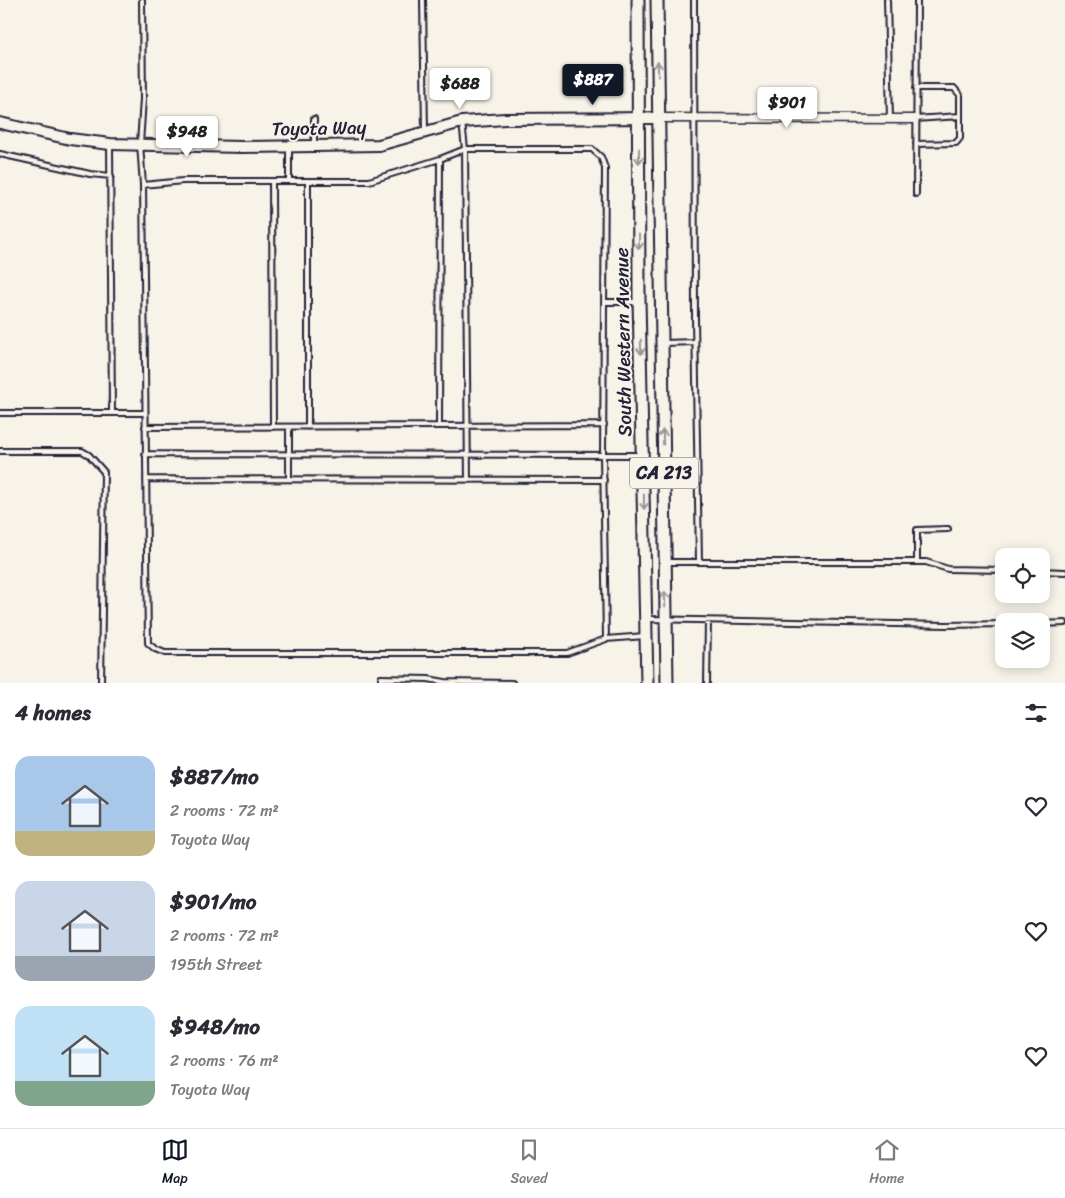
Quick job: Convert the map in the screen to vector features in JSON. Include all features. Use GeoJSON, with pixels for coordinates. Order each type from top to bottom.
{"type":"FeatureCollection","features":[{"type":"Feature","properties":{"kind":"main road","name":"South Western Avenue"},"geometry":{"type":"LineString","coordinates":[[638,0],[640,302],[647,683]]}},
{"type":"Feature","properties":{"kind":"main road","name":"South Western Avenue"},"geometry":{"type":"LineString","coordinates":[[657,0],[667,683]]}},
{"type":"Feature","properties":{"kind":"street","name":"Toyota Way"},"geometry":{"type":"LineString","coordinates":[[0,123],[70,139],[110,144],[314,146],[379,145],[462,122],[505,119],[659,118]]}},
{"type":"Feature","properties":{"kind":"street"},"geometry":{"type":"LineString","coordinates":[[659,118],[915,118]]}},
{"type":"Feature","properties":{"kind":"lane"},"geometry":{"type":"LineString","coordinates":[[142,0],[143,99],[140,144],[148,643],[155,649],[165,653],[568,653],[606,639],[646,636]]}},
{"type":"Feature","properties":{"kind":"lane"},"geometry":{"type":"LineString","coordinates":[[423,0],[425,133]]}},
{"type":"Feature","properties":{"kind":"lane"},"geometry":{"type":"LineString","coordinates":[[694,0],[696,342],[700,562]]}},
{"type":"Feature","properties":{"kind":"lane"},"geometry":{"type":"LineString","coordinates":[[887,0],[890,118]]}},
{"type":"Feature","properties":{"kind":"lane"},"geometry":{"type":"LineString","coordinates":[[916,194],[917,0]]}},
{"type":"Feature","properties":{"kind":"lane"},"geometry":{"type":"LineString","coordinates":[[916,88],[954,88],[960,95],[960,138],[956,143],[916,144]]}},
{"type":"Feature","properties":{"kind":"lane"},"geometry":{"type":"LineString","coordinates":[[915,118],[960,116]]}},
{"type":"Feature","properties":{"kind":"lane"},"geometry":{"type":"LineString","coordinates":[[314,119],[314,146]]}},
{"type":"Feature","properties":{"kind":"lane"},"geometry":{"type":"LineString","coordinates":[[462,122],[465,149],[468,480]]}},
{"type":"Feature","properties":{"kind":"lane"},"geometry":{"type":"LineString","coordinates":[[110,144],[112,413]]}},
{"type":"Feature","properties":{"kind":"lane"},"geometry":{"type":"LineString","coordinates":[[289,146],[289,182]]}},
{"type":"Feature","properties":{"kind":"lane"},"geometry":{"type":"LineString","coordinates":[[142,185],[182,181],[369,181],[440,159],[465,149],[592,149],[601,157],[605,168],[604,480],[606,639]]}},
{"type":"Feature","properties":{"kind":"lane"},"geometry":{"type":"LineString","coordinates":[[0,154],[90,174],[110,176]]}},
{"type":"Feature","properties":{"kind":"lane"},"geometry":{"type":"LineString","coordinates":[[438,426],[440,159]]}},
{"type":"Feature","properties":{"kind":"lane"},"geometry":{"type":"LineString","coordinates":[[272,181],[273,427]]}},
{"type":"Feature","properties":{"kind":"lane"},"geometry":{"type":"LineString","coordinates":[[308,182],[308,427]]}},
{"type":"Feature","properties":{"kind":"lane"},"geometry":{"type":"LineString","coordinates":[[604,302],[640,302]]}},
{"type":"Feature","properties":{"kind":"lane"},"geometry":{"type":"LineString","coordinates":[[662,343],[696,342]]}},
{"type":"Feature","properties":{"kind":"lane"},"geometry":{"type":"LineString","coordinates":[[0,413],[144,413]]}},
{"type":"Feature","properties":{"kind":"lane"},"geometry":{"type":"LineString","coordinates":[[145,427],[604,425]]}},
{"type":"Feature","properties":{"kind":"lane"},"geometry":{"type":"LineString","coordinates":[[289,427],[289,479]]}},
{"type":"Feature","properties":{"kind":"lane"},"geometry":{"type":"LineString","coordinates":[[0,451],[82,451],[89,455],[104,472],[101,683]]}},
{"type":"Feature","properties":{"kind":"lane"},"geometry":{"type":"LineString","coordinates":[[145,454],[643,455]]}},
{"type":"Feature","properties":{"kind":"lane"},"geometry":{"type":"LineString","coordinates":[[146,479],[604,480]]}},
{"type":"Feature","properties":{"kind":"lane"},"geometry":{"type":"LineString","coordinates":[[917,562],[917,530],[948,529]]}},
{"type":"Feature","properties":{"kind":"lane"},"geometry":{"type":"LineString","coordinates":[[665,562],[926,562],[948,569],[995,570]]}},
{"type":"Feature","properties":{"kind":"lane"},"geometry":{"type":"LineString","coordinates":[[1050,571],[1065,572]]}},
{"type":"Feature","properties":{"kind":"lane"},"geometry":{"type":"LineString","coordinates":[[646,619],[995,624]]}},
{"type":"Feature","properties":{"kind":"lane"},"geometry":{"type":"LineString","coordinates":[[707,683],[708,621]]}},
{"type":"Feature","properties":{"kind":"lane"},"geometry":{"type":"LineString","coordinates":[[1050,624],[1065,623]]}},
{"type":"Feature","properties":{"kind":"lane"},"geometry":{"type":"LineString","coordinates":[[381,683],[382,678],[406,681],[512,683]]}}]}
